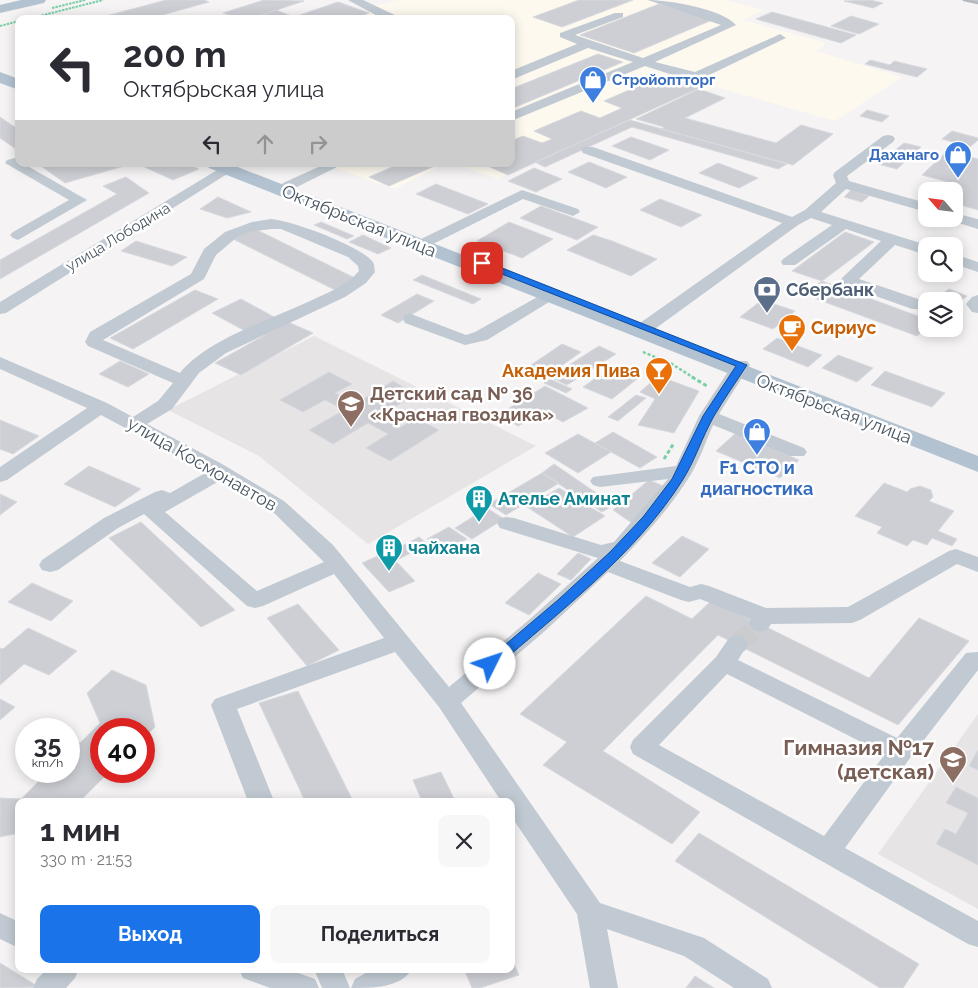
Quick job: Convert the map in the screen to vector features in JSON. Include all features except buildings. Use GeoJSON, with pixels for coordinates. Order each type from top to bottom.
{"type":"FeatureCollection","features":[{"type":"Feature","properties":{"kind":"main road"},"geometry":{"type":"LineString","coordinates":[[0,9],[39,0]]}},
{"type":"Feature","properties":{"kind":"main road"},"geometry":{"type":"LineString","coordinates":[[0,71],[15,77]]}},
{"type":"Feature","properties":{"kind":"main road"},"geometry":{"type":"LineString","coordinates":[[0,77],[15,83]]}},
{"type":"Feature","properties":{"kind":"main road","name":"Октябрьская улица"},"geometry":{"type":"LineString","coordinates":[[233,167],[548,296],[978,457]]}},
{"type":"Feature","properties":{"kind":"main road","name":"Октябрьская улица"},"geometry":{"type":"LineString","coordinates":[[234,167],[288,186],[646,327],[740,368],[978,465]]}},
{"type":"Feature","properties":{"kind":"street"},"geometry":{"type":"LineString","coordinates":[[354,0],[388,15]]}},
{"type":"Feature","properties":{"kind":"street"},"geometry":{"type":"LineString","coordinates":[[515,115],[730,25],[714,17],[654,0]]}},
{"type":"Feature","properties":{"kind":"street"},"geometry":{"type":"LineString","coordinates":[[618,15],[564,36],[688,76],[697,76],[780,38]]}},
{"type":"Feature","properties":{"kind":"street"},"geometry":{"type":"LineString","coordinates":[[515,74],[587,44]]}},
{"type":"Feature","properties":{"kind":"street"},"geometry":{"type":"LineString","coordinates":[[843,184],[840,175],[888,138]]}},
{"type":"Feature","properties":{"kind":"street"},"geometry":{"type":"LineString","coordinates":[[588,150],[793,222]]}},
{"type":"Feature","properties":{"kind":"street"},"geometry":{"type":"LineString","coordinates":[[18,234],[80,200],[22,167]]}},
{"type":"Feature","properties":{"kind":"street","name":"улица Лободина"},"geometry":{"type":"LineString","coordinates":[[0,309],[225,167]]}},
{"type":"Feature","properties":{"kind":"street"},"geometry":{"type":"LineString","coordinates":[[288,186],[329,167]]}},
{"type":"Feature","properties":{"kind":"street"},"geometry":{"type":"LineString","coordinates":[[843,184],[918,206]]}},
{"type":"Feature","properties":{"kind":"street"},"geometry":{"type":"LineString","coordinates":[[646,327],[793,222],[810,213],[843,184]]}},
{"type":"Feature","properties":{"kind":"street"},"geometry":{"type":"LineString","coordinates":[[428,241],[522,194],[573,212]]}},
{"type":"Feature","properties":{"kind":"street"},"geometry":{"type":"LineString","coordinates":[[810,213],[918,247]]}},
{"type":"Feature","properties":{"kind":"street"},"geometry":{"type":"LineString","coordinates":[[963,219],[978,224]]}},
{"type":"Feature","properties":{"kind":"street"},"geometry":{"type":"LineString","coordinates":[[133,425],[165,405],[183,381],[192,369],[220,349],[339,294],[360,280],[367,272],[366,264],[354,254],[284,225],[272,223],[258,224],[237,231],[218,244],[200,262],[198,276],[181,288],[96,336],[94,342],[183,381]]}},
{"type":"Feature","properties":{"kind":"street"},"geometry":{"type":"LineString","coordinates":[[789,262],[844,224]]}},
{"type":"Feature","properties":{"kind":"street"},"geometry":{"type":"LineString","coordinates":[[892,239],[848,281],[918,305]]}},
{"type":"Feature","properties":{"kind":"street"},"geometry":{"type":"LineString","coordinates":[[963,262],[978,267]]}},
{"type":"Feature","properties":{"kind":"street"},"geometry":{"type":"LineString","coordinates":[[411,319],[465,340],[481,336],[548,296]]}},
{"type":"Feature","properties":{"kind":"street"},"geometry":{"type":"LineString","coordinates":[[978,300],[974,304],[978,308]]}},
{"type":"Feature","properties":{"kind":"street","name":"улица Космонавтов"},"geometry":{"type":"LineString","coordinates":[[0,362],[100,407],[218,470],[277,505],[326,550],[447,701],[513,798]]}},
{"type":"Feature","properties":{"kind":"street"},"geometry":{"type":"LineString","coordinates":[[447,701],[606,563],[647,520],[673,472],[740,368]]}},
{"type":"Feature","properties":{"kind":"street"},"geometry":{"type":"LineString","coordinates":[[5,468],[100,407]]}},
{"type":"Feature","properties":{"kind":"street"},"geometry":{"type":"LineString","coordinates":[[708,416],[797,452]]}},
{"type":"Feature","properties":{"kind":"street"},"geometry":{"type":"LineString","coordinates":[[218,470],[152,511],[255,601],[337,564]]}},
{"type":"Feature","properties":{"kind":"street"},"geometry":{"type":"LineString","coordinates":[[50,564],[111,524],[218,470]]}},
{"type":"Feature","properties":{"kind":"street"},"geometry":{"type":"LineString","coordinates":[[600,482],[673,472]]}},
{"type":"Feature","properties":{"kind":"street"},"geometry":{"type":"LineString","coordinates":[[507,523],[601,552],[623,546]]}},
{"type":"Feature","properties":{"kind":"street"},"geometry":{"type":"LineString","coordinates":[[606,563],[690,595],[701,591],[762,620],[852,615],[956,556],[978,565]]}},
{"type":"Feature","properties":{"kind":"street"},"geometry":{"type":"LineString","coordinates":[[260,798],[223,706],[398,642]]}},
{"type":"Feature","properties":{"kind":"street"},"geometry":{"type":"LineString","coordinates":[[901,751],[731,653],[642,747],[978,935]]}},
{"type":"Feature","properties":{"kind":"street"},"geometry":{"type":"LineString","coordinates":[[828,851],[901,751],[974,659]]}},
{"type":"Feature","properties":{"kind":"street","name":"улица Космонавтов"},"geometry":{"type":"LineString","coordinates":[[515,801],[590,911],[604,988]]}},
{"type":"Feature","properties":{"kind":"street"},"geometry":{"type":"LineString","coordinates":[[590,911],[694,947],[758,988]]}},
{"type":"Feature","properties":{"kind":"street"},"geometry":{"type":"LineString","coordinates":[[0,925],[15,934]]}},
{"type":"Feature","properties":{"kind":"street"},"geometry":{"type":"LineString","coordinates":[[47,988],[60,973]]}},
{"type":"Feature","properties":{"kind":"street"},"geometry":{"type":"LineString","coordinates":[[264,973],[305,988]]}},
{"type":"Feature","properties":{"kind":"street"},"geometry":{"type":"LineString","coordinates":[[330,973],[336,988]]}},
{"type":"Feature","properties":{"kind":"street"},"geometry":{"type":"LineString","coordinates":[[365,988],[391,973]]}},
{"type":"Feature","properties":{"kind":"path"},"geometry":{"type":"LineString","coordinates":[[44,15],[103,0]]}},
{"type":"Feature","properties":{"kind":"path"},"geometry":{"type":"LineString","coordinates":[[0,26],[15,22]]}},
{"type":"Feature","properties":{"kind":"path"},"geometry":{"type":"LineString","coordinates":[[641,351],[672,364],[708,385],[704,391]]}},
{"type":"Feature","properties":{"kind":"path"},"geometry":{"type":"LineString","coordinates":[[673,472],[658,468],[676,440]]}},
{"type":"Feature","properties":{"kind":"shaded area","name":"Стройоптторг"},"geometry":{"type":"Polygon","coordinates":[[[396,0],[725,0],[764,10],[743,20],[826,43],[816,51],[902,77],[835,121],[716,87],[497,179],[464,167],[515,167],[515,15],[363,15],[380,9],[372,7],[396,0]]]}},
{"type":"Feature","properties":{"kind":"shaded area"},"geometry":{"type":"Polygon","coordinates":[[[332,167],[439,167],[394,189],[332,167]]]}},
{"type":"Feature","properties":{"kind":"shaded area","name":"Детский сад № 36 «Красная гвоздика»"},"geometry":{"type":"Polygon","coordinates":[[[314,336],[536,446],[368,544],[259,456],[168,410],[314,336]]]}},
{"type":"Feature","properties":{"kind":"shaded area","name":"Гимназия №17 (детская)"},"geometry":{"type":"Polygon","coordinates":[[[978,714],[978,909],[878,854],[978,714]]]}},
{"type":"Feature","properties":{"kind":"tunnel"},"geometry":{"type":"LineString","coordinates":[[737,644],[760,624]]}},
{"type":"Feature","properties":{"kind":"railway"},"geometry":{"type":"LineString","coordinates":[[964,0],[978,3]]}},
{"type":"Feature","properties":{"kind":"place","name":"Стройоптторг"},"geometry":{"type":"Point","coordinates":[593,104]}},
{"type":"Feature","properties":{"kind":"place","name":"Даханаго"},"geometry":{"type":"Point","coordinates":[958,179]}},
{"type":"Feature","properties":{"kind":"place","name":"Сбербанк"},"geometry":{"type":"Point","coordinates":[767,314]}},
{"type":"Feature","properties":{"kind":"place","name":"Сириус"},"geometry":{"type":"Point","coordinates":[792,352]}},
{"type":"Feature","properties":{"kind":"place","name":"Академия Пива"},"geometry":{"type":"Point","coordinates":[659,395]}},
{"type":"Feature","properties":{"kind":"place","name":"Детский сад № 36 «Красная гвоздика»"},"geometry":{"type":"Point","coordinates":[351,428]}},
{"type":"Feature","properties":{"kind":"place","name":"F1 СТО и диагностика"},"geometry":{"type":"Point","coordinates":[757,456]}},
{"type":"Feature","properties":{"kind":"place","name":"Ателье Аминат"},"geometry":{"type":"Point","coordinates":[479,523]}},
{"type":"Feature","properties":{"kind":"place","name":"чайхана"},"geometry":{"type":"Point","coordinates":[389,572]}},
{"type":"Feature","properties":{"kind":"place","name":"Гимназия №17 (детская)"},"geometry":{"type":"Point","coordinates":[953,784]}},
{"type":"Feature","properties":{"kind":"route"},"geometry":{"type":"LineString","coordinates":[[482,263],[742,365],[708,416],[678,480],[647,520],[563,603],[490,664]]}}]}
